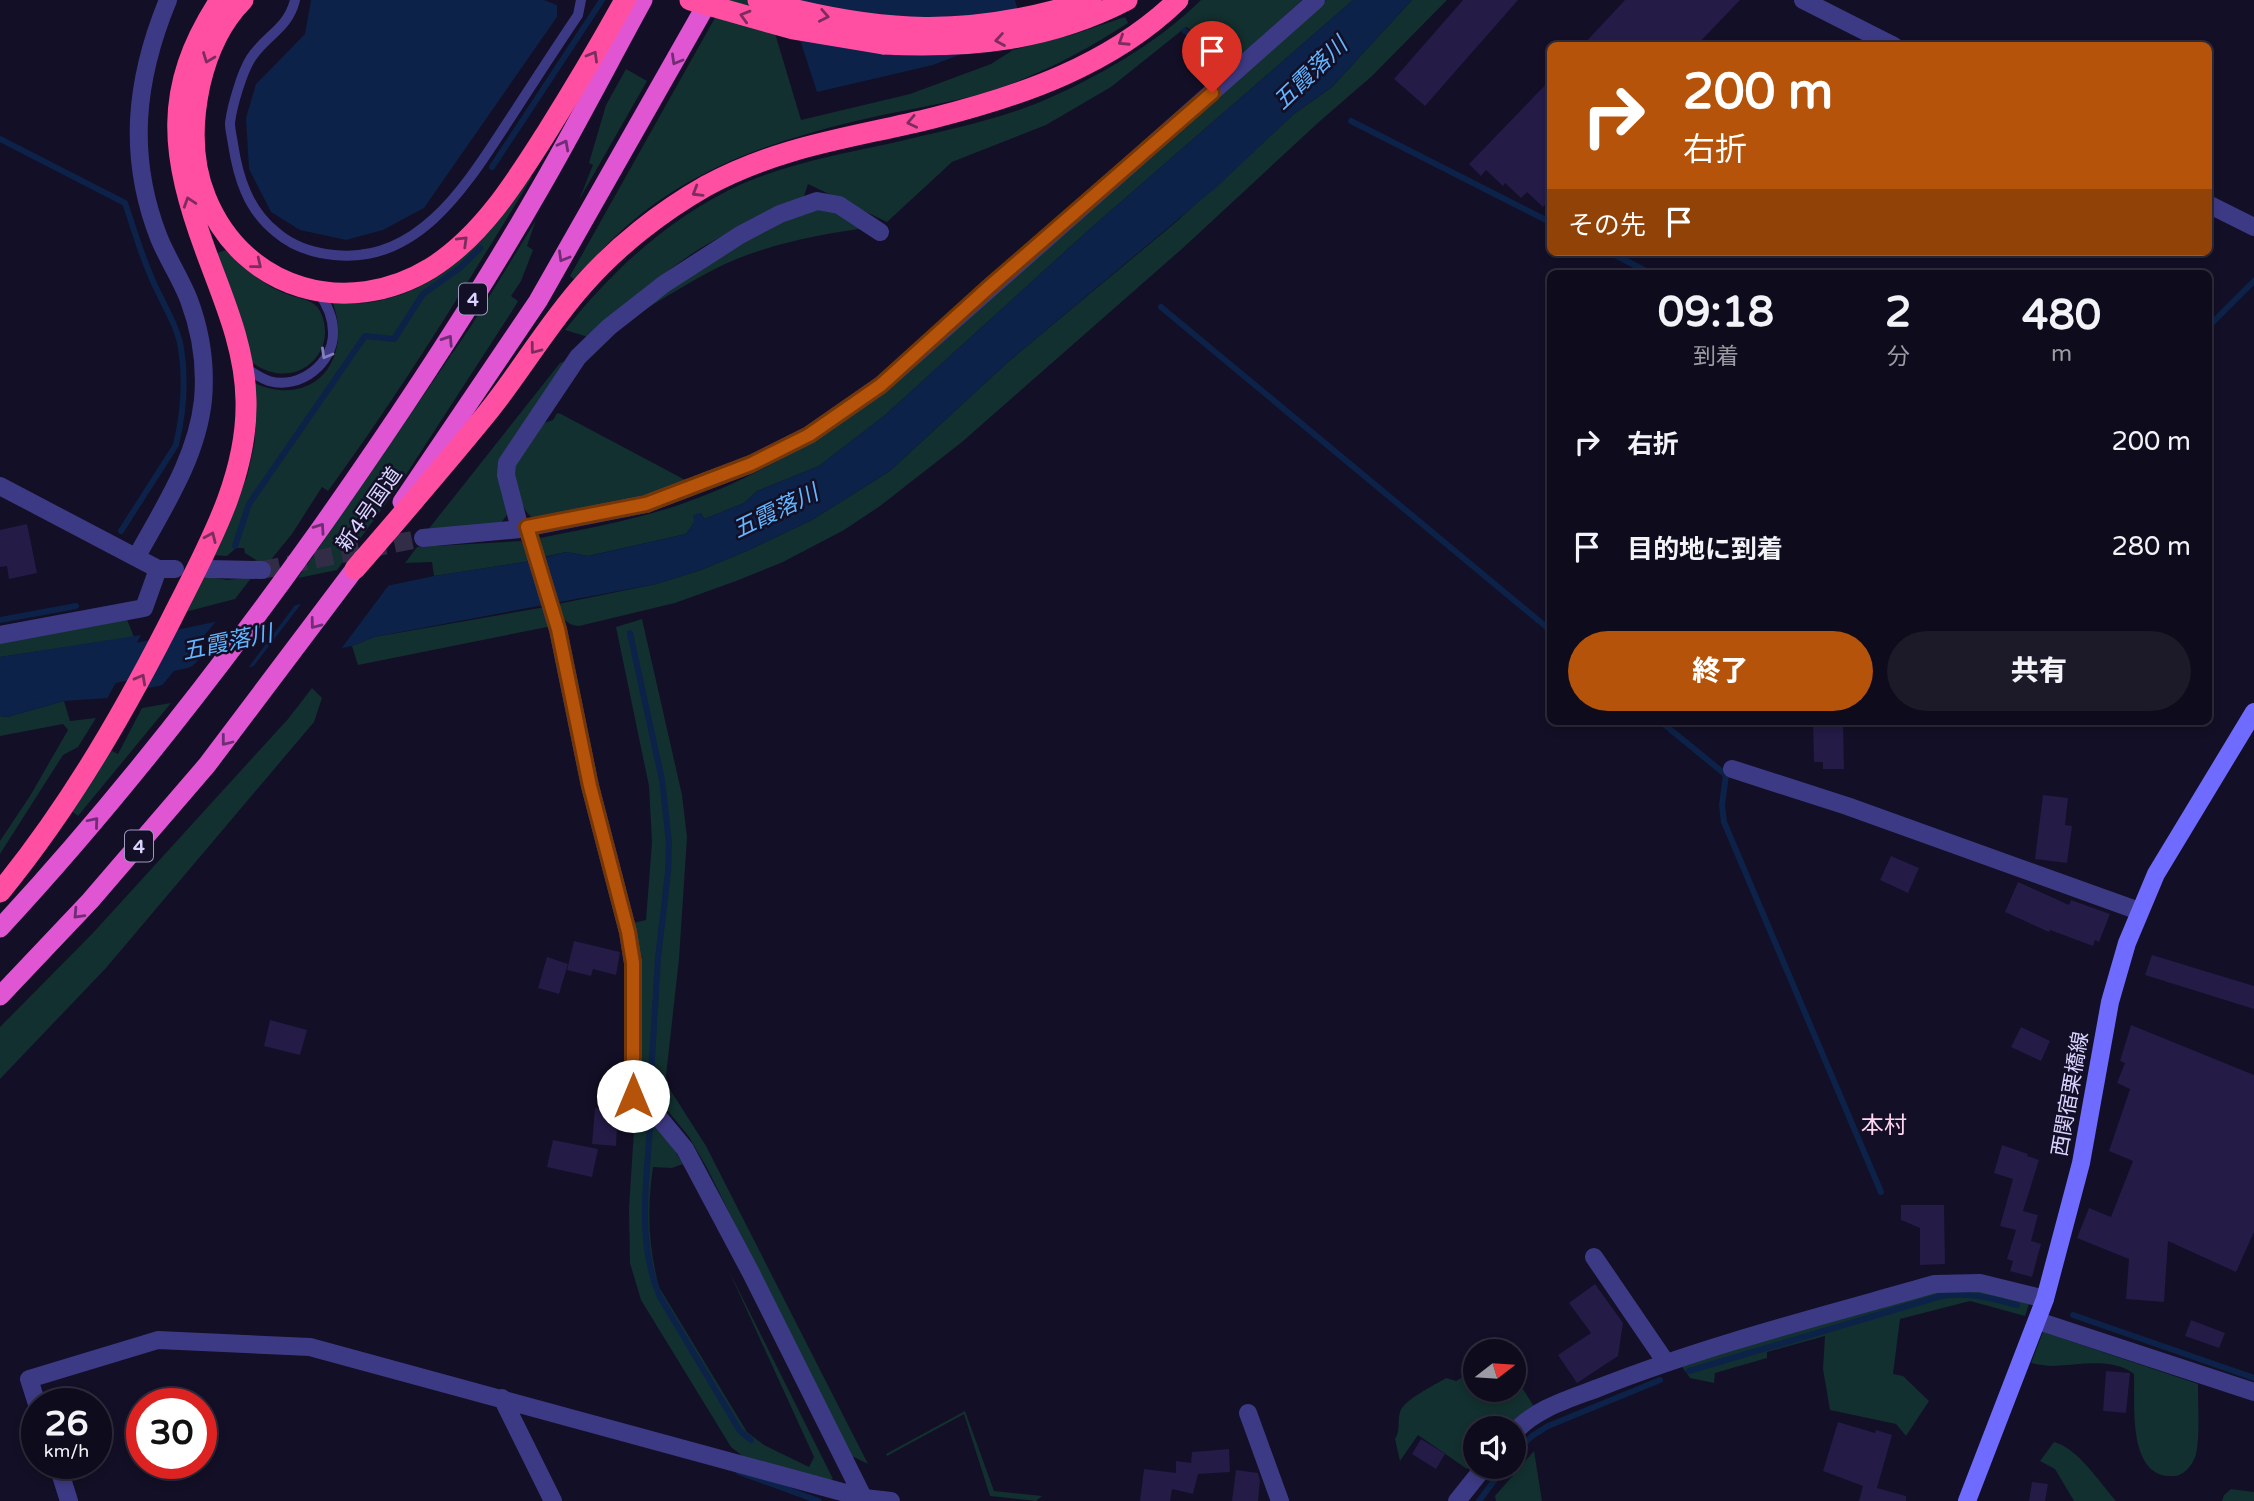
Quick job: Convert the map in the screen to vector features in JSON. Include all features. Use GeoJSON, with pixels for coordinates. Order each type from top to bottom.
{"type":"FeatureCollection","features":[{"type":"Feature","properties":{"kind":"highway"},"geometry":{"type":"LineString","coordinates":[[0,892],[49,827],[108,739],[209,543],[238,467],[245,433],[243,366],[235,328],[184,185],[178,150],[181,88],[189,58],[202,27],[219,0]]}},
{"type":"Feature","properties":{"kind":"highway"},"geometry":{"type":"LineString","coordinates":[[243,0],[227,21],[204,68],[197,99],[194,130],[200,179],[207,200],[221,226],[239,248],[266,271],[294,285],[318,292],[350,295],[404,281],[432,267],[480,225],[508,191],[570,96],[625,0]]}},
{"type":"Feature","properties":{"kind":"highway","name":"新4号国道"},"geometry":{"type":"LineString","coordinates":[[0,928],[67,853],[193,700],[281,584],[391,428],[542,185],[643,0]]}},
{"type":"Feature","properties":{"kind":"highway"},"geometry":{"type":"LineString","coordinates":[[690,0],[793,29],[883,44],[941,47],[1028,36],[1091,0]]}},
{"type":"Feature","properties":{"kind":"highway","name":"新4号国道"},"geometry":{"type":"LineString","coordinates":[[0,996],[138,847],[207,765],[355,569],[538,300],[709,0]]}},
{"type":"Feature","properties":{"kind":"highway"},"geometry":{"type":"LineString","coordinates":[[758,0],[887,27],[934,28],[1065,17],[1127,0]]}},
{"type":"Feature","properties":{"kind":"highway"},"geometry":{"type":"LineString","coordinates":[[355,569],[488,411],[583,284],[633,237],[672,208],[705,187],[783,152],[970,108],[1013,96],[1057,79],[1132,36],[1178,0]]}},
{"type":"Feature","properties":{"kind":"main road","name":"西関宿栗橋線"},"geometry":{"type":"LineString","coordinates":[[1967,1501],[2045,1299],[2081,1163],[2110,1002],[2139,911],[2157,874],[2254,712]]}},
{"type":"Feature","properties":{"kind":"street"},"geometry":{"type":"LineString","coordinates":[[137,556],[182,473],[196,437],[203,400],[204,360],[198,329],[189,300],[160,240],[141,176],[139,105],[143,75],[152,41],[168,0]]}},
{"type":"Feature","properties":{"kind":"street"},"geometry":{"type":"LineString","coordinates":[[423,538],[524,528],[646,504],[751,464],[809,435],[850,408],[911,360],[988,288],[1232,76],[1315,0]]}},
{"type":"Feature","properties":{"kind":"street"},"geometry":{"type":"LineString","coordinates":[[1803,0],[1886,42]]}},
{"type":"Feature","properties":{"kind":"street"},"geometry":{"type":"LineString","coordinates":[[864,1499],[751,1273],[685,1149],[651,1108],[633,1096],[633,963],[628,932],[590,786],[555,619],[533,547],[506,475],[507,463],[578,357],[609,327],[674,277],[740,235],[793,209],[817,201],[839,205],[880,232]]}},
{"type":"Feature","properties":{"kind":"street"},"geometry":{"type":"LineString","coordinates":[[2212,206],[2254,227]]}},
{"type":"Feature","properties":{"kind":"street"},"geometry":{"type":"LineString","coordinates":[[0,486],[166,569],[144,608],[0,635]]}},
{"type":"Feature","properties":{"kind":"street"},"geometry":{"type":"LineString","coordinates":[[207,569],[262,570]]}},
{"type":"Feature","properties":{"kind":"street"},"geometry":{"type":"LineString","coordinates":[[1732,769],[1847,806],[2139,911]]}},
{"type":"Feature","properties":{"kind":"street"},"geometry":{"type":"LineString","coordinates":[[1594,1256],[1665,1361]]}},
{"type":"Feature","properties":{"kind":"street"},"geometry":{"type":"LineString","coordinates":[[1526,1423],[1547,1409],[1665,1361],[1935,1284],[1980,1283],[2045,1299]]}},
{"type":"Feature","properties":{"kind":"street"},"geometry":{"type":"LineString","coordinates":[[2038,1321],[2254,1392]]}},
{"type":"Feature","properties":{"kind":"street"},"geometry":{"type":"LineString","coordinates":[[32,1388],[29,1380],[158,1340],[310,1347],[864,1499],[891,1501]]}},
{"type":"Feature","properties":{"kind":"street"},"geometry":{"type":"LineString","coordinates":[[502,1398],[553,1501]]}},
{"type":"Feature","properties":{"kind":"street"},"geometry":{"type":"LineString","coordinates":[[1248,1413],[1279,1501]]}},
{"type":"Feature","properties":{"kind":"street"},"geometry":{"type":"LineString","coordinates":[[62,1479],[69,1501]]}},
{"type":"Feature","properties":{"kind":"street"},"geometry":{"type":"LineString","coordinates":[[1457,1501],[1475,1479]]}},
{"type":"Feature","properties":{"kind":"lane"},"geometry":{"type":"LineString","coordinates":[[295,0],[291,16],[251,58],[230,125],[234,152],[241,182],[256,212],[275,232],[291,243],[318,253],[344,256],[381,250],[418,233],[464,188],[578,15],[581,0]]}},
{"type":"Feature","properties":{"kind":"lane"},"geometry":{"type":"LineString","coordinates":[[243,366],[267,380],[278,383],[290,382],[313,372],[331,347],[334,334],[327,304],[318,292]]}},
{"type":"Feature","properties":{"kind":"green space"},"geometry":{"type":"Polygon","coordinates":[[[725,0],[765,0],[801,120],[910,94],[991,64],[1013,50],[1075,34],[1125,17],[1128,23],[1057,64],[1000,88],[814,132],[737,158],[666,196],[634,220],[604,248],[576,281],[570,276],[725,0]]]}},
{"type":"Feature","properties":{"kind":"green space"},"geometry":{"type":"Polygon","coordinates":[[[1201,0],[1302,0],[1239,57],[1186,27],[1111,87],[1046,125],[952,162],[887,222],[808,184],[804,196],[725,235],[680,262],[588,337],[565,330],[603,286],[645,246],[692,211],[718,196],[744,183],[798,164],[967,125],[1040,102],[1082,82],[1146,45],[1201,0]]]}},
{"type":"Feature","properties":{"kind":"green space"},"geometry":{"type":"Polygon","coordinates":[[[1326,0],[1353,0],[1092,227],[884,416],[819,466],[757,491],[744,503],[704,519],[701,513],[686,534],[588,556],[566,552],[544,557],[540,538],[633,518],[709,494],[771,464],[849,417],[1326,0]]]}},
{"type":"Feature","properties":{"kind":"green space"},"geometry":{"type":"Polygon","coordinates":[[[1412,0],[1447,0],[1372,76],[1184,247],[962,442],[880,506],[844,530],[783,562],[675,603],[579,626],[564,619],[558,604],[656,584],[701,570],[812,520],[890,471],[1008,362],[1176,222],[1294,114],[1332,87],[1412,0]]]}},
{"type":"Feature","properties":{"kind":"green space"},"geometry":{"type":"Polygon","coordinates":[[[626,69],[647,81],[579,200],[593,165],[589,163],[606,105],[626,69]]]}},
{"type":"Feature","properties":{"kind":"green space"},"geometry":{"type":"Polygon","coordinates":[[[529,175],[532,177],[483,257],[382,414],[328,491],[322,487],[292,534],[269,562],[261,563],[245,553],[244,548],[236,548],[227,556],[213,555],[247,477],[255,441],[254,383],[275,389],[294,390],[310,384],[323,374],[332,361],[337,344],[338,324],[333,303],[351,304],[387,299],[404,294],[436,278],[473,247],[529,175]]]}},
{"type":"Feature","properties":{"kind":"green space"},"geometry":{"type":"Polygon","coordinates":[[[819,208],[834,211],[865,228],[794,241],[742,257],[705,274],[646,309],[693,270],[766,229],[819,208]]]}},
{"type":"Feature","properties":{"kind":"green space"},"geometry":{"type":"Polygon","coordinates":[[[536,220],[527,246],[533,250],[521,281],[511,296],[518,301],[398,487],[337,570],[298,578],[471,326],[536,220]]]}},
{"type":"Feature","properties":{"kind":"green space"},"geometry":{"type":"Polygon","coordinates":[[[226,250],[270,286],[310,302],[320,311],[325,327],[324,342],[318,355],[308,365],[296,372],[281,374],[265,370],[249,360],[214,254],[226,250]]]}},
{"type":"Feature","properties":{"kind":"green space"},"geometry":{"type":"Polygon","coordinates":[[[566,361],[505,452],[509,512],[501,523],[427,531],[560,363],[566,361]]]}},
{"type":"Feature","properties":{"kind":"green space"},"geometry":{"type":"Polygon","coordinates":[[[557,413],[689,482],[634,499],[537,521],[523,505],[513,470],[541,424],[553,420],[557,413]]]}},
{"type":"Feature","properties":{"kind":"green space"},"geometry":{"type":"Polygon","coordinates":[[[521,541],[531,561],[434,576],[432,562],[405,563],[417,547],[521,541]]]}},
{"type":"Feature","properties":{"kind":"green space"},"geometry":{"type":"Polygon","coordinates":[[[203,576],[227,580],[252,577],[235,599],[185,612],[203,576]]]}},
{"type":"Feature","properties":{"kind":"green space"},"geometry":{"type":"Polygon","coordinates":[[[545,607],[550,626],[547,627],[358,665],[352,646],[374,637],[545,607]]]}},
{"type":"Feature","properties":{"kind":"green space"},"geometry":{"type":"Polygon","coordinates":[[[126,617],[134,637],[0,657],[0,640],[126,617]]]}},
{"type":"Feature","properties":{"kind":"green space"},"geometry":{"type":"Polygon","coordinates":[[[642,619],[682,795],[687,837],[679,959],[666,1076],[669,1088],[706,1146],[868,1464],[850,1455],[707,1168],[689,1137],[647,1085],[637,1052],[633,923],[646,920],[652,842],[649,786],[616,627],[642,619]]]}},
{"type":"Feature","properties":{"kind":"green space"},"geometry":{"type":"Polygon","coordinates":[[[312,688],[322,698],[314,722],[106,968],[0,1079],[0,1027],[92,934],[288,719],[312,688]]]}},
{"type":"Feature","properties":{"kind":"green space"},"geometry":{"type":"Polygon","coordinates":[[[64,701],[70,721],[96,718],[78,747],[63,755],[0,854],[0,841],[68,730],[63,724],[0,736],[0,716],[7,717],[64,701]]]}},
{"type":"Feature","properties":{"kind":"green space"},"geometry":{"type":"Polygon","coordinates":[[[171,703],[78,816],[70,810],[108,749],[118,754],[142,708],[171,703]]]}},
{"type":"Feature","properties":{"kind":"green space"},"geometry":{"type":"Polygon","coordinates":[[[641,1110],[659,1125],[683,1164],[672,1168],[653,1167],[650,1227],[659,1287],[747,1432],[764,1445],[809,1467],[814,1457],[728,1269],[833,1479],[828,1481],[745,1458],[731,1447],[641,1300],[630,1263],[629,1208],[635,1114],[641,1110]]]}},
{"type":"Feature","properties":{"kind":"green space"},"geometry":{"type":"Polygon","coordinates":[[[1968,1287],[2030,1301],[2025,1316],[1970,1301],[1900,1319],[1893,1374],[1903,1376],[1929,1401],[1906,1436],[1896,1424],[1830,1410],[1823,1369],[1825,1336],[1767,1352],[1767,1358],[1715,1373],[1714,1383],[1690,1378],[1680,1364],[1918,1294],[1968,1287]]]}},
{"type":"Feature","properties":{"kind":"green space"},"geometry":{"type":"Polygon","coordinates":[[[2043,1332],[2198,1384],[2197,1447],[2195,1457],[2188,1468],[2175,1476],[2159,1474],[2148,1466],[2141,1454],[2135,1421],[2134,1374],[2116,1365],[2053,1366],[2031,1363],[2043,1332]]]}},
{"type":"Feature","properties":{"kind":"green space"},"geometry":{"type":"Polygon","coordinates":[[[1463,1377],[1463,1402],[1526,1402],[1526,1394],[1533,1405],[1521,1416],[1463,1416],[1463,1466],[1418,1435],[1400,1461],[1395,1439],[1402,1407],[1446,1378],[1456,1381],[1463,1377]]]}},
{"type":"Feature","properties":{"kind":"green space"},"geometry":{"type":"Polygon","coordinates":[[[965,1411],[994,1491],[1042,1496],[1036,1501],[990,1496],[964,1414],[887,1456],[886,1454],[965,1411]]]}},
{"type":"Feature","properties":{"kind":"green space"},"geometry":{"type":"Polygon","coordinates":[[[2054,1442],[2072,1451],[2116,1501],[2074,1501],[2055,1469],[2040,1461],[2054,1442]]]}},
{"type":"Feature","properties":{"kind":"green space"},"geometry":{"type":"Polygon","coordinates":[[[1534,1451],[1542,1501],[1496,1501],[1495,1496],[1510,1479],[1526,1479],[1526,1460],[1534,1451]]]}},
{"type":"Feature","properties":{"kind":"green space"},"geometry":{"type":"Polygon","coordinates":[[[2231,1489],[2254,1492],[2254,1501],[2222,1501],[2231,1489]]]}},
{"type":"Feature","properties":{"kind":"water"},"geometry":{"type":"Polygon","coordinates":[[[311,0],[544,0],[557,5],[557,17],[424,208],[383,230],[346,240],[300,230],[271,212],[249,169],[246,118],[256,84],[305,34],[311,0]]]}},
{"type":"Feature","properties":{"kind":"water"},"geometry":{"type":"Polygon","coordinates":[[[800,0],[1015,0],[1024,30],[933,65],[817,92],[792,15],[800,0]]]}},
{"type":"Feature","properties":{"kind":"water"},"geometry":{"type":"Polygon","coordinates":[[[1353,0],[1412,0],[1332,87],[1294,114],[1219,185],[1008,362],[890,471],[812,520],[701,570],[656,584],[374,637],[352,646],[144,689],[176,630],[434,576],[531,561],[566,552],[589,556],[686,534],[694,523],[693,515],[701,513],[704,519],[744,503],[757,491],[819,466],[884,416],[1092,227],[1353,0]]]}},
{"type":"Feature","properties":{"kind":"water"},"geometry":{"type":"Polygon","coordinates":[[[141,635],[108,698],[64,701],[7,717],[0,716],[0,657],[141,635]]]}},
{"type":"Feature","properties":{"kind":"pier"},"geometry":{"type":"Polygon","coordinates":[[[391,582],[338,653],[250,671],[304,600],[391,582]]]}},
{"type":"Feature","properties":{"kind":"pier"},"geometry":{"type":"Polygon","coordinates":[[[298,601],[245,672],[158,690],[219,618],[298,601]]]}},
{"type":"Feature","properties":{"kind":"pier"},"geometry":{"type":"Polygon","coordinates":[[[143,632],[145,637],[111,700],[106,701],[143,632]]]}},
{"type":"Feature","properties":{"kind":"building"},"geometry":{"type":"Polygon","coordinates":[[[1463,0],[1518,0],[1425,106],[1394,79],[1463,0]]]}},
{"type":"Feature","properties":{"kind":"building"},"geometry":{"type":"Polygon","coordinates":[[[1625,0],[1740,0],[1700,42],[1586,42],[1625,0]]]}},
{"type":"Feature","properties":{"kind":"building"},"geometry":{"type":"Polygon","coordinates":[[[1547,83],[1547,202],[1543,207],[1527,192],[1521,198],[1486,170],[1481,176],[1469,164],[1547,83]]]}},
{"type":"Feature","properties":{"kind":"building"},"geometry":{"type":"Polygon","coordinates":[[[27,524],[37,573],[9,579],[7,566],[0,567],[0,530],[27,524]]]}},
{"type":"Feature","properties":{"kind":"building"},"geometry":{"type":"Polygon","coordinates":[[[1813,725],[1843,725],[1844,769],[1823,769],[1823,762],[1814,762],[1813,725]]]}},
{"type":"Feature","properties":{"kind":"building"},"geometry":{"type":"Polygon","coordinates":[[[2043,795],[2068,798],[2065,825],[2072,826],[2067,863],[2035,859],[2043,795]]]}},
{"type":"Feature","properties":{"kind":"building"},"geometry":{"type":"Polygon","coordinates":[[[1891,856],[1919,868],[1908,893],[1880,880],[1891,856]]]}},
{"type":"Feature","properties":{"kind":"building"},"geometry":{"type":"Polygon","coordinates":[[[2018,882],[2069,905],[2071,900],[2110,914],[2099,942],[2095,940],[2093,946],[2050,930],[2049,932],[2005,912],[2018,882]]]}},
{"type":"Feature","properties":{"kind":"building"},"geometry":{"type":"Polygon","coordinates":[[[574,941],[620,952],[616,975],[593,969],[591,976],[567,970],[574,941]]]}},
{"type":"Feature","properties":{"kind":"building"},"geometry":{"type":"Polygon","coordinates":[[[2152,955],[2254,986],[2254,1009],[2145,975],[2152,955]]]}},
{"type":"Feature","properties":{"kind":"building"},"geometry":{"type":"Polygon","coordinates":[[[547,957],[568,964],[559,994],[538,988],[547,957]]]}},
{"type":"Feature","properties":{"kind":"building"},"geometry":{"type":"Polygon","coordinates":[[[270,1020],[307,1030],[300,1055],[264,1046],[270,1020]]]}},
{"type":"Feature","properties":{"kind":"building"},"geometry":{"type":"Polygon","coordinates":[[[2131,1025],[2254,1075],[2254,1232],[2236,1272],[2168,1241],[2164,1302],[2126,1299],[2129,1259],[2077,1238],[2089,1208],[2111,1217],[2133,1161],[2109,1151],[2130,1089],[2117,1083],[2125,1063],[2120,1061],[2131,1025]]]}},
{"type":"Feature","properties":{"kind":"building"},"geometry":{"type":"Polygon","coordinates":[[[2021,1027],[2050,1041],[2041,1061],[2011,1047],[2021,1027]]]}},
{"type":"Feature","properties":{"kind":"building"},"geometry":{"type":"Polygon","coordinates":[[[595,1108],[618,1110],[616,1146],[592,1144],[595,1108]]]}},
{"type":"Feature","properties":{"kind":"building"},"geometry":{"type":"Polygon","coordinates":[[[553,1140],[598,1149],[592,1177],[547,1167],[553,1140]]]}},
{"type":"Feature","properties":{"kind":"building"},"geometry":{"type":"Polygon","coordinates":[[[2002,1145],[2039,1160],[2023,1211],[2038,1215],[2031,1241],[2041,1244],[2032,1277],[2010,1271],[2013,1261],[2007,1259],[2016,1230],[2000,1226],[2013,1179],[1994,1173],[2002,1145]]]}},
{"type":"Feature","properties":{"kind":"building"},"geometry":{"type":"Polygon","coordinates":[[[1901,1205],[1944,1205],[1945,1264],[1920,1265],[1920,1228],[1901,1220],[1901,1205]]]}},
{"type":"Feature","properties":{"kind":"building"},"geometry":{"type":"Polygon","coordinates":[[[1595,1284],[1623,1323],[1618,1356],[1577,1383],[1558,1355],[1591,1333],[1569,1303],[1595,1284]]]}},
{"type":"Feature","properties":{"kind":"building"},"geometry":{"type":"Polygon","coordinates":[[[2191,1320],[2225,1333],[2219,1348],[2185,1336],[2191,1320]]]}},
{"type":"Feature","properties":{"kind":"building"},"geometry":{"type":"Polygon","coordinates":[[[2106,1371],[2130,1373],[2126,1413],[2103,1411],[2106,1371]]]}},
{"type":"Feature","properties":{"kind":"building"},"geometry":{"type":"Polygon","coordinates":[[[1838,1422],[1892,1435],[1877,1488],[1906,1496],[1906,1501],[1859,1501],[1863,1486],[1823,1471],[1838,1422]]]}},
{"type":"Feature","properties":{"kind":"building"},"geometry":{"type":"Polygon","coordinates":[[[1421,1439],[1445,1454],[1436,1469],[1412,1454],[1421,1439]]]}},
{"type":"Feature","properties":{"kind":"building"},"geometry":{"type":"Polygon","coordinates":[[[1229,1449],[1230,1472],[1198,1474],[1193,1494],[1172,1489],[1170,1501],[1140,1501],[1144,1469],[1176,1473],[1176,1461],[1191,1463],[1192,1452],[1229,1449]]]}},
{"type":"Feature","properties":{"kind":"building"},"geometry":{"type":"Polygon","coordinates":[[[1236,1470],[1258,1473],[1258,1501],[1232,1501],[1236,1470]]]}},
{"type":"Feature","properties":{"kind":"building"},"geometry":{"type":"Polygon","coordinates":[[[2032,1482],[2048,1484],[2045,1501],[2029,1501],[2032,1482]]]}},
{"type":"Feature","properties":{"kind":"waterway"},"geometry":{"type":"LineString","coordinates":[[492,167],[602,0]]}},
{"type":"Feature","properties":{"kind":"waterway"},"geometry":{"type":"LineString","coordinates":[[1185,31],[1226,58]]}},
{"type":"Feature","properties":{"kind":"waterway"},"geometry":{"type":"LineString","coordinates":[[1351,121],[1547,220]]}},
{"type":"Feature","properties":{"kind":"waterway"},"geometry":{"type":"LineString","coordinates":[[0,139],[125,203],[146,265],[179,339],[183,360],[183,384],[176,445],[121,531]]}},
{"type":"Feature","properties":{"kind":"waterway"},"geometry":{"type":"LineString","coordinates":[[235,546],[249,504],[365,336],[394,339],[423,294],[461,267],[480,248]]}},
{"type":"Feature","properties":{"kind":"waterway"},"geometry":{"type":"LineString","coordinates":[[1617,256],[1644,270]]}},
{"type":"Feature","properties":{"kind":"waterway"},"geometry":{"type":"LineString","coordinates":[[2212,323],[2254,281]]}},
{"type":"Feature","properties":{"kind":"waterway"},"geometry":{"type":"LineString","coordinates":[[1161,307],[1547,628]]}},
{"type":"Feature","properties":{"kind":"waterway"},"geometry":{"type":"LineString","coordinates":[[0,620],[76,606]]}},
{"type":"Feature","properties":{"kind":"waterway"},"geometry":{"type":"LineString","coordinates":[[630,633],[662,780],[669,843],[651,1075]]}},
{"type":"Feature","properties":{"kind":"waterway","name":"五霞落川"},"geometry":{"type":"LineString","coordinates":[[0,689],[183,651]]}},
{"type":"Feature","properties":{"kind":"waterway"},"geometry":{"type":"LineString","coordinates":[[1665,725],[1726,775],[1722,805],[1724,822],[1881,1192]]}},
{"type":"Feature","properties":{"kind":"waterway"},"geometry":{"type":"LineString","coordinates":[[650,1128],[645,1214],[648,1257],[653,1277],[660,1297],[740,1431],[751,1440]]}},
{"type":"Feature","properties":{"kind":"waterway"},"geometry":{"type":"LineString","coordinates":[[1689,1371],[1941,1296],[1970,1295],[2017,1305]]}},
{"type":"Feature","properties":{"kind":"waterway"},"geometry":{"type":"LineString","coordinates":[[2073,1315],[2254,1378]]}},
{"type":"Feature","properties":{"kind":"waterway"},"geometry":{"type":"LineString","coordinates":[[1526,1442],[1548,1426],[1660,1380]]}},
{"type":"Feature","properties":{"kind":"waterway"},"geometry":{"type":"LineString","coordinates":[[739,1472],[819,1501]]}},
{"type":"Feature","properties":{"kind":"waterway"},"geometry":{"type":"LineString","coordinates":[[1479,1501],[1495,1479]]}},
{"type":"Feature","properties":{"kind":"tunnel"},"geometry":{"type":"LineString","coordinates":[[262,570],[423,538]]}},
{"type":"Feature","properties":{"kind":"district","name":"本村"},"geometry":{"type":"Point","coordinates":[1884,1125]}},
{"type":"Feature","properties":{"kind":"route"},"geometry":{"type":"LineString","coordinates":[[633,1096],[633,963],[628,932],[590,786],[558,629],[527,527],[646,504],[751,464],[809,435],[850,408],[911,360],[988,288],[1212,93]]}}]}
